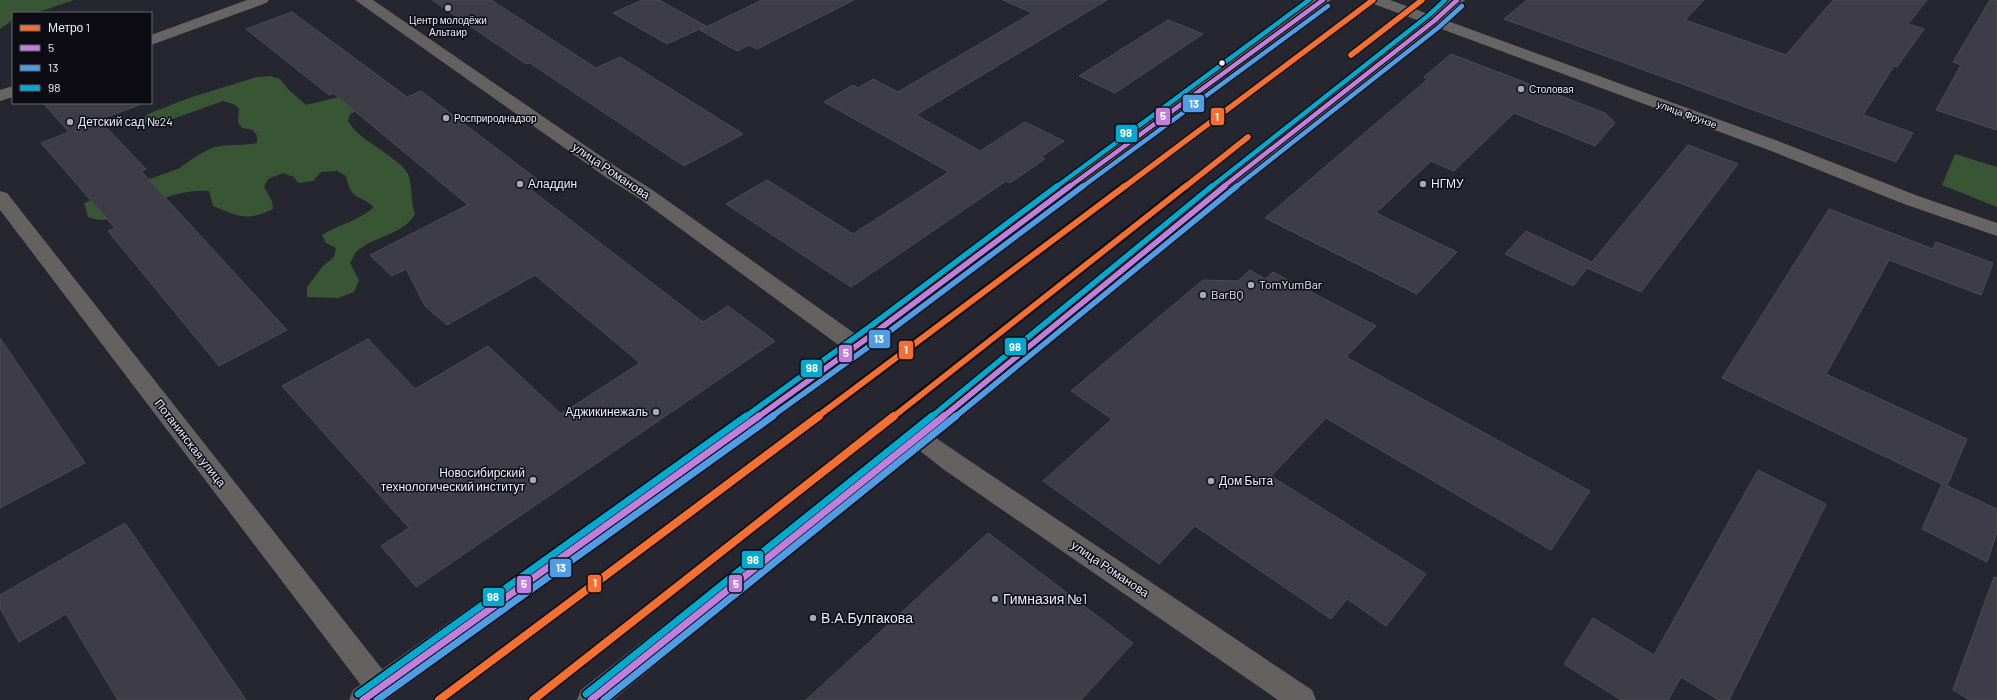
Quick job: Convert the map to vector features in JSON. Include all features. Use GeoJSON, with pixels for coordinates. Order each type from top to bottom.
{"type":"FeatureCollection","features":[{"type":"Feature","properties":{"kind":"main road"},"geometry":{"type":"LineString","coordinates":[[152,40],[261,0]]}},
{"type":"Feature","properties":{"kind":"main road"},"geometry":{"type":"LineString","coordinates":[[371,694],[856,346],[1134,138],[1323,0]]}},
{"type":"Feature","properties":{"kind":"main road","name":"улица Фрунзе"},"geometry":{"type":"LineString","coordinates":[[1376,0],[1772,145],[1911,200],[1997,230]]}},
{"type":"Feature","properties":{"kind":"main road"},"geometry":{"type":"LineString","coordinates":[[591,700],[918,437],[1193,210],[1434,21],[1457,0]]}},
{"type":"Feature","properties":{"kind":"main road"},"geometry":{"type":"LineString","coordinates":[[0,96],[12,91]]}},
{"type":"Feature","properties":{"kind":"street","name":"улица Романова"},"geometry":{"type":"LineString","coordinates":[[363,0],[614,174],[647,195],[856,346]]}},
{"type":"Feature","properties":{"kind":"street","name":"Потанинская улица"},"geometry":{"type":"LineString","coordinates":[[0,197],[371,694]]}},
{"type":"Feature","properties":{"kind":"street","name":"улица Романова"},"geometry":{"type":"LineString","coordinates":[[918,437],[952,462],[1302,700]]}},
{"type":"Feature","properties":{"kind":"green space"},"geometry":{"type":"Polygon","coordinates":[[[0,0],[74,0],[39,12],[12,12],[12,21],[0,29],[0,0]]]}},
{"type":"Feature","properties":{"kind":"green space"},"geometry":{"type":"Polygon","coordinates":[[[270,76],[280,79],[289,90],[306,105],[347,95],[363,108],[350,114],[348,121],[357,132],[393,158],[405,169],[410,179],[412,204],[415,214],[404,227],[371,242],[356,252],[350,263],[359,280],[354,292],[338,298],[307,297],[307,287],[323,266],[334,257],[336,248],[326,243],[322,235],[362,216],[374,207],[356,196],[350,190],[346,176],[337,171],[321,172],[313,181],[298,183],[294,177],[283,173],[268,179],[264,187],[272,201],[273,209],[256,215],[236,215],[213,206],[209,191],[197,191],[170,196],[117,218],[97,220],[88,217],[84,203],[180,168],[207,150],[215,147],[257,143],[257,136],[253,130],[242,128],[238,122],[239,108],[233,104],[223,101],[167,121],[150,125],[142,121],[148,114],[189,98],[257,77],[270,76]]]}},
{"type":"Feature","properties":{"kind":"green space"},"geometry":{"type":"Polygon","coordinates":[[[1955,154],[1997,167],[1997,207],[1942,185],[1955,154]]]}},
{"type":"Feature","properties":{"kind":"building"},"geometry":{"type":"Polygon","coordinates":[[[432,0],[491,0],[596,68],[620,57],[743,134],[684,166],[530,63],[526,64],[432,0]]]}},
{"type":"Feature","properties":{"kind":"building"},"geometry":{"type":"Polygon","coordinates":[[[642,0],[659,0],[706,26],[667,44],[613,13],[642,0]]]}},
{"type":"Feature","properties":{"kind":"building"},"geometry":{"type":"Polygon","coordinates":[[[762,0],[854,0],[757,49],[749,45],[737,51],[700,30],[762,0]]]}},
{"type":"Feature","properties":{"kind":"building"},"geometry":{"type":"Polygon","coordinates":[[[1003,0],[1107,0],[916,115],[980,151],[1025,122],[1064,141],[1041,157],[1045,159],[1010,183],[1006,181],[851,287],[726,204],[767,180],[853,234],[949,172],[824,102],[853,85],[858,88],[873,79],[898,92],[1032,13],[1003,0]]]}},
{"type":"Feature","properties":{"kind":"building"},"geometry":{"type":"Polygon","coordinates":[[[1527,0],[1704,0],[1685,20],[1786,55],[1833,0],[1927,0],[1908,24],[1924,29],[1897,67],[1894,66],[1863,115],[1913,133],[1896,162],[1504,19],[1527,0]]]}},
{"type":"Feature","properties":{"kind":"building"},"geometry":{"type":"Polygon","coordinates":[[[1990,0],[1997,0],[1997,130],[1936,110],[1961,65],[1953,62],[1990,0]]]}},
{"type":"Feature","properties":{"kind":"building"},"geometry":{"type":"Polygon","coordinates":[[[292,12],[407,97],[421,91],[542,183],[530,189],[703,322],[728,306],[775,341],[416,587],[381,546],[409,528],[282,386],[368,339],[415,389],[488,346],[561,414],[640,363],[535,275],[447,325],[425,306],[406,269],[392,276],[370,255],[468,205],[333,93],[329,95],[246,29],[292,12]]]}},
{"type":"Feature","properties":{"kind":"building"},"geometry":{"type":"Polygon","coordinates":[[[1168,20],[1203,34],[1115,93],[1079,76],[1168,20]]]}},
{"type":"Feature","properties":{"kind":"building"},"geometry":{"type":"Polygon","coordinates":[[[1451,54],[1605,113],[1615,123],[1595,146],[1514,113],[1454,171],[1431,161],[1376,213],[1457,252],[1417,294],[1265,218],[1428,79],[1424,77],[1451,54]]]}},
{"type":"Feature","properties":{"kind":"building"},"geometry":{"type":"Polygon","coordinates":[[[44,104],[139,104],[99,120],[146,169],[141,171],[287,330],[219,366],[108,231],[115,228],[41,143],[69,132],[44,104]]]}},
{"type":"Feature","properties":{"kind":"building"},"geometry":{"type":"Polygon","coordinates":[[[1688,145],[1738,164],[1641,292],[1587,268],[1573,286],[1505,254],[1526,231],[1592,262],[1688,145]]]}},
{"type":"Feature","properties":{"kind":"building"},"geometry":{"type":"Polygon","coordinates":[[[1829,209],[1933,249],[1936,242],[1993,263],[1981,295],[1889,260],[1826,374],[1967,439],[1947,486],[1997,509],[1997,532],[1987,562],[1922,529],[1942,484],[1722,378],[1829,209]]]}},
{"type":"Feature","properties":{"kind":"building"},"geometry":{"type":"Polygon","coordinates":[[[1250,270],[1265,279],[1273,272],[1376,326],[1346,357],[1590,491],[1551,550],[1326,418],[1271,476],[1426,574],[1386,626],[1347,599],[1331,619],[1195,526],[1159,564],[1043,481],[1112,419],[1071,391],[1203,280],[1238,281],[1250,270]]]}},
{"type":"Feature","properties":{"kind":"building"},"geometry":{"type":"Polygon","coordinates":[[[0,338],[85,463],[0,508],[0,338]]]}},
{"type":"Feature","properties":{"kind":"building"},"geometry":{"type":"Polygon","coordinates":[[[1758,470],[1826,504],[1729,700],[1719,700],[1681,677],[1668,700],[1621,700],[1564,664],[1593,618],[1654,655],[1758,470]]]}},
{"type":"Feature","properties":{"kind":"building"},"geometry":{"type":"Polygon","coordinates":[[[125,523],[246,700],[118,700],[66,614],[19,642],[0,608],[0,595],[125,523]]]}},
{"type":"Feature","properties":{"kind":"building","name":"Гимназия №1"},"geometry":{"type":"Polygon","coordinates":[[[988,533],[1133,643],[1081,700],[806,700],[988,533]]]}},
{"type":"Feature","properties":{"kind":"building"},"geometry":{"type":"Polygon","coordinates":[[[1994,577],[1997,578],[1997,700],[1970,700],[1953,690],[1994,577]]]}},
{"type":"Feature","properties":{"kind":"metro line","name":"1"},"geometry":{"type":"LineString","coordinates":[[439,700],[1373,0]]}},
{"type":"Feature","properties":{"kind":"metro line","name":"1"},"geometry":{"type":"LineString","coordinates":[[1351,55],[1422,0]]}},
{"type":"Feature","properties":{"kind":"metro line","name":"1"},"geometry":{"type":"LineString","coordinates":[[533,700],[1248,137]]}},
{"type":"Feature","properties":{"kind":"transit line","name":"98"},"geometry":{"type":"LineString","coordinates":[[358,694],[868,328],[1123,136],[1309,0]]}},
{"type":"Feature","properties":{"kind":"transit line","name":"5"},"geometry":{"type":"LineString","coordinates":[[363,700],[873,334],[1128,142],[1323,0]]}},
{"type":"Feature","properties":{"kind":"transit line","name":"98"},"geometry":{"type":"LineString","coordinates":[[586,694],[913,431],[1195,199],[1429,15],[1445,0]]}},
{"type":"Feature","properties":{"kind":"transit line","name":"5"},"geometry":{"type":"LineString","coordinates":[[591,700],[918,437],[1200,205],[1434,21],[1457,0]]}},
{"type":"Feature","properties":{"kind":"transit line","name":"13"},"geometry":{"type":"LineString","coordinates":[[377,700],[878,340],[1133,148],[1328,6]]}},
{"type":"Feature","properties":{"kind":"transit line","name":"13"},"geometry":{"type":"LineString","coordinates":[[604,700],[923,443],[1205,211],[1439,27],[1462,6]]}},
{"type":"Feature","properties":{"kind":"place","name":"Центр молодёжи Альтаир"},"geometry":{"type":"Point","coordinates":[448,8]}},
{"type":"Feature","properties":{"kind":"place","name":"Столовая"},"geometry":{"type":"Point","coordinates":[1521,89]}},
{"type":"Feature","properties":{"kind":"place","name":"Росприроднадзор"},"geometry":{"type":"Point","coordinates":[446,118]}},
{"type":"Feature","properties":{"kind":"place","name":"Детский сад №24"},"geometry":{"type":"Point","coordinates":[70,122]}},
{"type":"Feature","properties":{"kind":"place","name":"Аладдин"},"geometry":{"type":"Point","coordinates":[520,184]}},
{"type":"Feature","properties":{"kind":"place","name":"НГМУ"},"geometry":{"type":"Point","coordinates":[1423,184]}},
{"type":"Feature","properties":{"kind":"place","name":"TomYumBar"},"geometry":{"type":"Point","coordinates":[1251,285]}},
{"type":"Feature","properties":{"kind":"place","name":"BarBQ"},"geometry":{"type":"Point","coordinates":[1203,295]}},
{"type":"Feature","properties":{"kind":"place","name":"Аджикинежаль"},"geometry":{"type":"Point","coordinates":[656,412]}},
{"type":"Feature","properties":{"kind":"place","name":"Новосибирский технологический институт"},"geometry":{"type":"Point","coordinates":[533,480]}},
{"type":"Feature","properties":{"kind":"place","name":"Дом Быта"},"geometry":{"type":"Point","coordinates":[1211,481]}},
{"type":"Feature","properties":{"kind":"place","name":"Гимназия №1"},"geometry":{"type":"Point","coordinates":[995,599]}},
{"type":"Feature","properties":{"kind":"place","name":"В.А.Булгакова"},"geometry":{"type":"Point","coordinates":[813,618]}}]}
